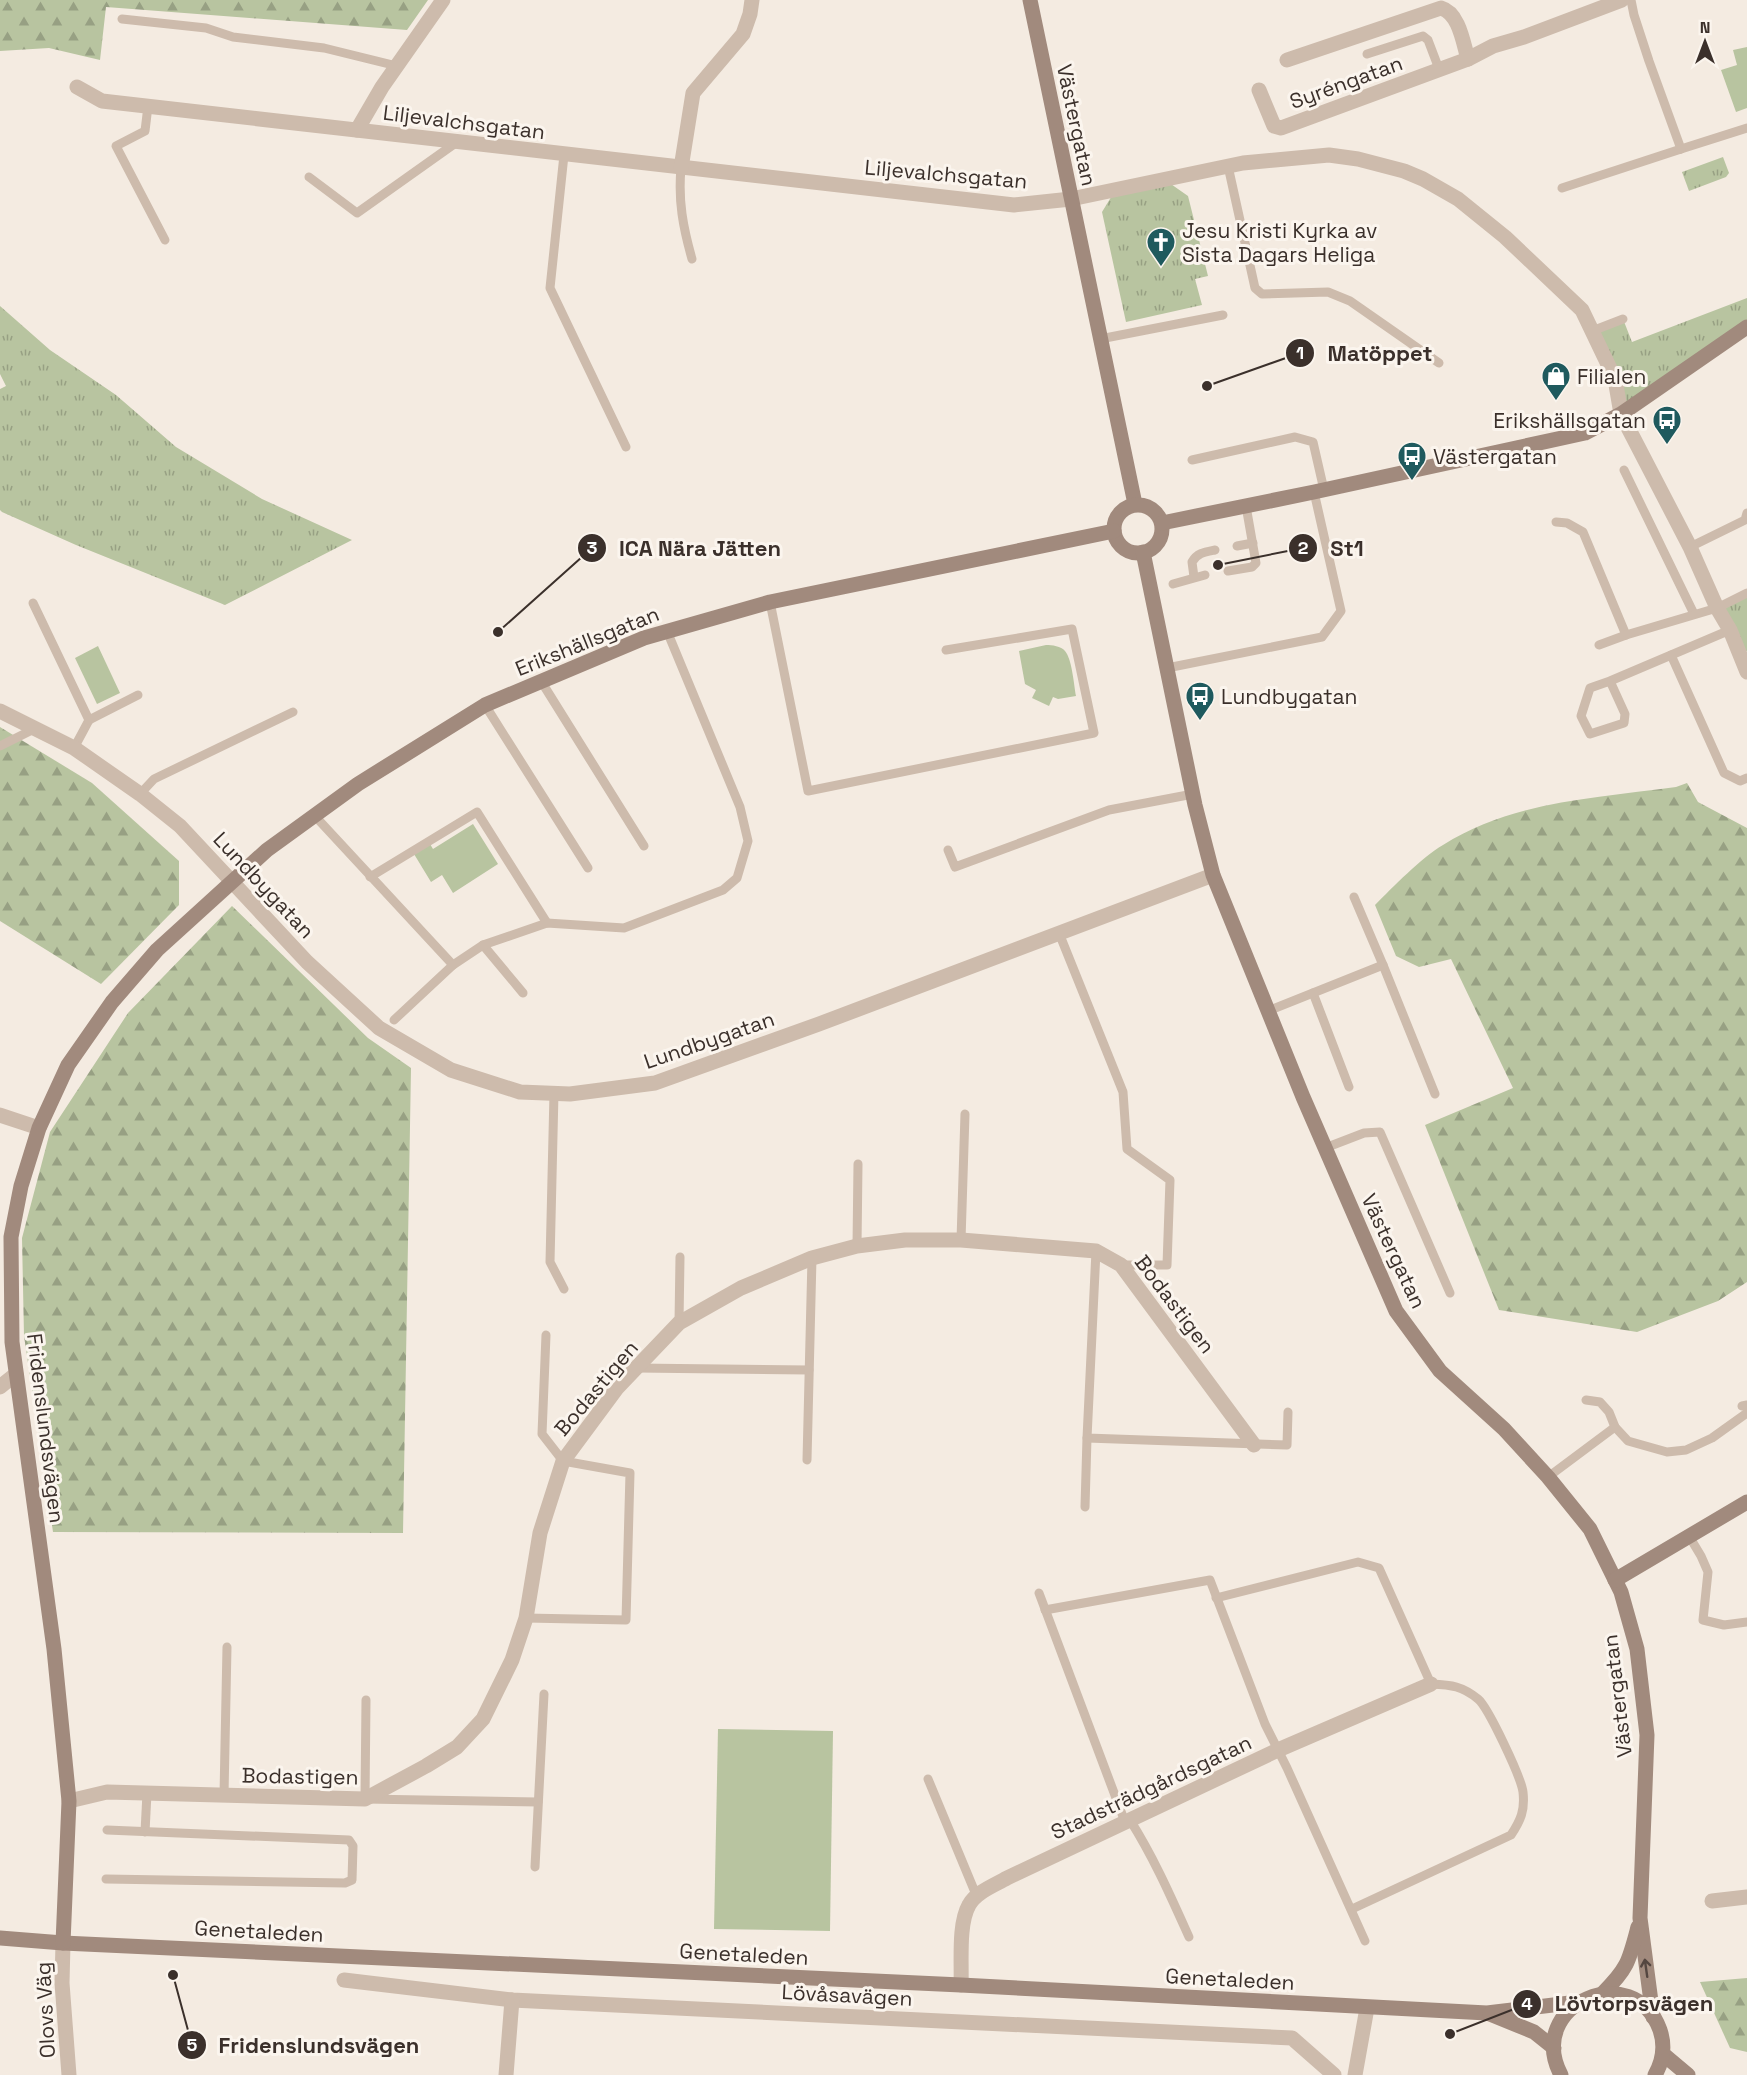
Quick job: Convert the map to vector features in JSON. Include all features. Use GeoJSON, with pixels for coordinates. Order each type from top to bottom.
{"type":"FeatureCollection","features":[{"type":"Feature","properties":{"kind":"street"},"geometry":{"type":"LineString","coordinates":[[357,130],[382,87],[443,0]]}},
{"type":"Feature","properties":{"kind":"street"},"geometry":{"type":"LineString","coordinates":[[681,168],[693,93],[743,34],[752,0]]}},
{"type":"Feature","properties":{"kind":"street","name":"Västergatan"},"geometry":{"type":"LineString","coordinates":[[1030,0],[1135,504]]}},
{"type":"Feature","properties":{"kind":"street","name":"Syréngatan"},"geometry":{"type":"LineString","coordinates":[[1259,90],[1274,126],[1281,128],[1468,58],[1493,46],[1524,37],[1622,0]]}},
{"type":"Feature","properties":{"kind":"street","name":"Syréngatan"},"geometry":{"type":"LineString","coordinates":[[1287,60],[1441,8],[1448,10],[1455,18],[1468,58]]}},
{"type":"Feature","properties":{"kind":"street","name":"Liljevalchsgatan"},"geometry":{"type":"LineString","coordinates":[[77,87],[102,101],[1014,205],[1071,199],[1228,166],[1288,157],[1333,155],[1385,166],[1423,179],[1458,199],[1504,237],[1582,310],[1615,379],[1621,414],[1690,547],[1717,608],[1743,651],[1747,672]]}},
{"type":"Feature","properties":{"kind":"street"},"geometry":{"type":"LineString","coordinates":[[1162,523],[1585,433],[1621,414],[1747,327]]}},
{"type":"Feature","properties":{"kind":"street"},"geometry":{"type":"LineString","coordinates":[[1135,504],[1148,506],[1158,515],[1162,523],[1160,539],[1151,549],[1143,552],[1127,550],[1117,542],[1114,531],[1115,519],[1123,509],[1135,504]]}},
{"type":"Feature","properties":{"kind":"street","name":"Erikshällsgatan"},"geometry":{"type":"LineString","coordinates":[[231,882],[267,850],[358,784],[485,705],[644,638],[770,602],[1114,531]]}},
{"type":"Feature","properties":{"kind":"street","name":"Västergatan"},"geometry":{"type":"LineString","coordinates":[[1143,552],[1193,794],[1213,875],[1325,1148],[1396,1311],[1440,1371],[1504,1429],[1548,1477],[1590,1529],[1621,1592],[1637,1649],[1647,1735],[1640,1918],[1653,2017],[1661,2034],[1662,2054]]}},
{"type":"Feature","properties":{"kind":"street","name":"Lundbygatan"},"geometry":{"type":"LineString","coordinates":[[0,711],[74,748],[140,794],[180,826],[307,962],[379,1028],[450,1070],[520,1092],[570,1094],[655,1083],[819,1024],[1213,875]]}},
{"type":"Feature","properties":{"kind":"street","name":"Fridenslundsvägen"},"geometry":{"type":"LineString","coordinates":[[63,1943],[69,1801],[54,1649],[12,1342],[11,1237],[21,1186],[39,1128],[68,1065],[112,1002],[157,950],[231,882]]}},
{"type":"Feature","properties":{"kind":"street"},"geometry":{"type":"LineString","coordinates":[[0,1115],[39,1128]]}},
{"type":"Feature","properties":{"kind":"street","name":"Bodastigen"},"geometry":{"type":"LineString","coordinates":[[69,1801],[107,1792],[365,1799],[457,1747],[483,1719],[512,1660],[526,1618],[540,1533],[563,1461],[617,1388],[679,1323],[741,1288],[812,1258],[857,1246],[905,1240],[961,1240],[1096,1251],[1121,1264],[1254,1445]]}},
{"type":"Feature","properties":{"kind":"street"},"geometry":{"type":"LineString","coordinates":[[0,1388],[16,1374]]}},
{"type":"Feature","properties":{"kind":"street"},"geometry":{"type":"LineString","coordinates":[[1615,1580],[1747,1502]]}},
{"type":"Feature","properties":{"kind":"street","name":"Stadsträdgårdsgatan"},"geometry":{"type":"LineString","coordinates":[[977,1897],[1007,1878],[1278,1750],[1431,1684]]}},
{"type":"Feature","properties":{"kind":"street"},"geometry":{"type":"LineString","coordinates":[[961,1985],[964,1918],[970,1903],[977,1897]]}},
{"type":"Feature","properties":{"kind":"street"},"geometry":{"type":"LineString","coordinates":[[1712,1901],[1747,1897]]}},
{"type":"Feature","properties":{"kind":"street","name":"Västergatan"},"geometry":{"type":"LineString","coordinates":[[1603,1994],[1618,1978],[1629,1960],[1640,1918]]}},
{"type":"Feature","properties":{"kind":"street","name":"Genetaleden"},"geometry":{"type":"LineString","coordinates":[[0,1938],[63,1943],[961,1985],[1487,2013],[1578,2002],[1603,1994]]}},
{"type":"Feature","properties":{"kind":"street","name":"Olovs Väg"},"geometry":{"type":"LineString","coordinates":[[63,1943],[62,1983],[69,2075]]}},
{"type":"Feature","properties":{"kind":"street","name":"Lövåsavägen"},"geometry":{"type":"LineString","coordinates":[[344,1980],[512,2000],[1292,2038],[1334,2075]]}},
{"type":"Feature","properties":{"kind":"street"},"geometry":{"type":"LineString","coordinates":[[1603,1994],[1631,1998],[1647,2009],[1653,2017]]}},
{"type":"Feature","properties":{"kind":"street"},"geometry":{"type":"LineString","coordinates":[[506,2075],[512,2000]]}},
{"type":"Feature","properties":{"kind":"street"},"geometry":{"type":"LineString","coordinates":[[1558,2072],[1554,2048],[1558,2027],[1578,2002]]}},
{"type":"Feature","properties":{"kind":"street"},"geometry":{"type":"LineString","coordinates":[[1355,2075],[1367,2008]]}},
{"type":"Feature","properties":{"kind":"street","name":"Genetaleden"},"geometry":{"type":"LineString","coordinates":[[1487,2013],[1534,2032],[1554,2048]]}},
{"type":"Feature","properties":{"kind":"street"},"geometry":{"type":"LineString","coordinates":[[1655,2075],[1662,2054],[1688,2075]]}},
{"type":"Feature","properties":{"kind":"lane"},"geometry":{"type":"LineString","coordinates":[[1631,0],[1643,43],[1682,149]]}},
{"type":"Feature","properties":{"kind":"lane"},"geometry":{"type":"LineString","coordinates":[[122,19],[206,28],[233,37],[324,48],[397,66]]}},
{"type":"Feature","properties":{"kind":"lane"},"geometry":{"type":"LineString","coordinates":[[1367,54],[1423,36],[1428,40],[1439,69]]}},
{"type":"Feature","properties":{"kind":"lane"},"geometry":{"type":"LineString","coordinates":[[148,106],[145,131],[116,146],[165,240]]}},
{"type":"Feature","properties":{"kind":"lane"},"geometry":{"type":"LineString","coordinates":[[1562,188],[1747,128]]}},
{"type":"Feature","properties":{"kind":"lane"},"geometry":{"type":"LineString","coordinates":[[309,177],[357,213],[457,142]]}},
{"type":"Feature","properties":{"kind":"lane"},"geometry":{"type":"LineString","coordinates":[[564,154],[550,288],[626,447]]}},
{"type":"Feature","properties":{"kind":"lane"},"geometry":{"type":"LineString","coordinates":[[1228,166],[1255,288],[1262,294],[1328,292],[1350,301],[1439,363]]}},
{"type":"Feature","properties":{"kind":"lane"},"geometry":{"type":"LineString","coordinates":[[681,168],[679,191],[684,231],[692,259]]}},
{"type":"Feature","properties":{"kind":"lane"},"geometry":{"type":"LineString","coordinates":[[1100,339],[1223,315]]}},
{"type":"Feature","properties":{"kind":"lane"},"geometry":{"type":"LineString","coordinates":[[1592,331],[1623,319]]}},
{"type":"Feature","properties":{"kind":"lane"},"geometry":{"type":"LineString","coordinates":[[1167,668],[1322,637],[1341,611],[1319,491],[1313,442],[1295,437],[1192,460]]}},
{"type":"Feature","properties":{"kind":"lane"},"geometry":{"type":"LineString","coordinates":[[1624,470],[1694,614]]}},
{"type":"Feature","properties":{"kind":"lane"},"geometry":{"type":"LineString","coordinates":[[1228,571],[1252,567],[1256,563],[1246,506]]}},
{"type":"Feature","properties":{"kind":"lane"},"geometry":{"type":"LineString","coordinates":[[1690,547],[1744,520],[1747,513]]}},
{"type":"Feature","properties":{"kind":"lane"},"geometry":{"type":"LineString","coordinates":[[1556,522],[1567,523],[1583,532],[1626,635]]}},
{"type":"Feature","properties":{"kind":"lane"},"geometry":{"type":"LineString","coordinates":[[1237,546],[1253,543]]}},
{"type":"Feature","properties":{"kind":"lane"},"geometry":{"type":"LineString","coordinates":[[1194,577],[1192,562],[1195,557],[1203,552],[1215,550]]}},
{"type":"Feature","properties":{"kind":"lane"},"geometry":{"type":"LineString","coordinates":[[1173,584],[1205,575]]}},
{"type":"Feature","properties":{"kind":"lane"},"geometry":{"type":"LineString","coordinates":[[1599,645],[1717,608],[1747,593]]}},
{"type":"Feature","properties":{"kind":"lane"},"geometry":{"type":"LineString","coordinates":[[770,602],[808,791],[1094,733],[1072,629],[946,650]]}},
{"type":"Feature","properties":{"kind":"lane"},"geometry":{"type":"LineString","coordinates":[[33,603],[89,720]]}},
{"type":"Feature","properties":{"kind":"lane"},"geometry":{"type":"LineString","coordinates":[[1611,681],[1625,714],[1624,723],[1590,734],[1581,716],[1590,688],[1730,630]]}},
{"type":"Feature","properties":{"kind":"lane"},"geometry":{"type":"LineString","coordinates":[[394,1020],[453,965],[483,945],[547,923],[624,928],[723,890],[737,878],[748,841],[740,807],[667,631]]}},
{"type":"Feature","properties":{"kind":"lane"},"geometry":{"type":"LineString","coordinates":[[1671,655],[1724,773],[1740,781],[1747,778]]}},
{"type":"Feature","properties":{"kind":"lane"},"geometry":{"type":"LineString","coordinates":[[542,681],[644,846]]}},
{"type":"Feature","properties":{"kind":"lane"},"geometry":{"type":"LineString","coordinates":[[74,748],[89,720],[138,695]]}},
{"type":"Feature","properties":{"kind":"lane"},"geometry":{"type":"LineString","coordinates":[[485,705],[588,868]]}},
{"type":"Feature","properties":{"kind":"lane"},"geometry":{"type":"LineString","coordinates":[[140,794],[154,778],[293,712]]}},
{"type":"Feature","properties":{"kind":"lane"},"geometry":{"type":"LineString","coordinates":[[0,746],[34,729]]}},
{"type":"Feature","properties":{"kind":"lane"},"geometry":{"type":"LineString","coordinates":[[948,850],[955,867],[1109,810],[1193,794]]}},
{"type":"Feature","properties":{"kind":"lane"},"geometry":{"type":"LineString","coordinates":[[370,877],[477,812],[547,923]]}},
{"type":"Feature","properties":{"kind":"lane"},"geometry":{"type":"LineString","coordinates":[[314,815],[453,965]]}},
{"type":"Feature","properties":{"kind":"lane"},"geometry":{"type":"LineString","coordinates":[[1354,897],[1435,1094]]}},
{"type":"Feature","properties":{"kind":"lane"},"geometry":{"type":"LineString","coordinates":[[1059,933],[1123,1092],[1127,1149],[1170,1180],[1167,1265],[1121,1264]]}},
{"type":"Feature","properties":{"kind":"lane"},"geometry":{"type":"LineString","coordinates":[[483,945],[523,993]]}},
{"type":"Feature","properties":{"kind":"lane"},"geometry":{"type":"LineString","coordinates":[[1268,1011],[1383,965]]}},
{"type":"Feature","properties":{"kind":"lane"},"geometry":{"type":"LineString","coordinates":[[1313,993],[1350,1087]]}},
{"type":"Feature","properties":{"kind":"lane"},"geometry":{"type":"LineString","coordinates":[[554,1093],[550,1262],[564,1289]]}},
{"type":"Feature","properties":{"kind":"lane"},"geometry":{"type":"LineString","coordinates":[[961,1240],[965,1114]]}},
{"type":"Feature","properties":{"kind":"lane"},"geometry":{"type":"LineString","coordinates":[[1325,1148],[1364,1133],[1380,1132],[1450,1293]]}},
{"type":"Feature","properties":{"kind":"lane"},"geometry":{"type":"LineString","coordinates":[[857,1246],[858,1164]]}},
{"type":"Feature","properties":{"kind":"lane"},"geometry":{"type":"LineString","coordinates":[[1085,1507],[1096,1251]]}},
{"type":"Feature","properties":{"kind":"lane"},"geometry":{"type":"LineString","coordinates":[[679,1323],[680,1257]]}},
{"type":"Feature","properties":{"kind":"lane"},"geometry":{"type":"LineString","coordinates":[[807,1460],[812,1258]]}},
{"type":"Feature","properties":{"kind":"lane"},"geometry":{"type":"LineString","coordinates":[[526,1618],[626,1620],[630,1473],[563,1461],[542,1434],[546,1335]]}},
{"type":"Feature","properties":{"kind":"lane"},"geometry":{"type":"LineString","coordinates":[[636,1368],[809,1370]]}},
{"type":"Feature","properties":{"kind":"lane"},"geometry":{"type":"LineString","coordinates":[[1586,1400],[1600,1402],[1609,1412],[1615,1427],[1628,1441],[1667,1452],[1686,1450],[1712,1438],[1745,1408]]}},
{"type":"Feature","properties":{"kind":"lane"},"geometry":{"type":"LineString","coordinates":[[1088,1438],[1287,1445],[1288,1412]]}},
{"type":"Feature","properties":{"kind":"lane"},"geometry":{"type":"LineString","coordinates":[[1548,1477],[1615,1427]]}},
{"type":"Feature","properties":{"kind":"lane"},"geometry":{"type":"LineString","coordinates":[[1689,1536],[1708,1572],[1703,1620],[1724,1625],[1747,1622]]}},
{"type":"Feature","properties":{"kind":"lane"},"geometry":{"type":"LineString","coordinates":[[1216,1598],[1358,1562],[1379,1568],[1431,1684],[1456,1685],[1481,1701],[1510,1757],[1523,1791],[1522,1818],[1511,1835],[1352,1909]]}},
{"type":"Feature","properties":{"kind":"lane"},"geometry":{"type":"LineString","coordinates":[[1045,1610],[1210,1580],[1265,1724],[1365,1941]]}},
{"type":"Feature","properties":{"kind":"lane"},"geometry":{"type":"LineString","coordinates":[[1038,1593],[1128,1821],[1148,1849],[1189,1937]]}},
{"type":"Feature","properties":{"kind":"lane"},"geometry":{"type":"LineString","coordinates":[[224,1795],[227,1647]]}},
{"type":"Feature","properties":{"kind":"lane"},"geometry":{"type":"LineString","coordinates":[[536,1867],[544,1694]]}},
{"type":"Feature","properties":{"kind":"lane"},"geometry":{"type":"LineString","coordinates":[[366,1700],[365,1799],[538,1802]]}},
{"type":"Feature","properties":{"kind":"lane"},"geometry":{"type":"LineString","coordinates":[[928,1779],[977,1897]]}},
{"type":"Feature","properties":{"kind":"lane"},"geometry":{"type":"LineString","coordinates":[[145,1832],[147,1793]]}},
{"type":"Feature","properties":{"kind":"lane"},"geometry":{"type":"LineString","coordinates":[[106,1879],[345,1883],[352,1880],[353,1846],[348,1840],[107,1830]]}},
{"type":"Feature","properties":{"kind":"green space"},"geometry":{"type":"Polygon","coordinates":[[[0,0],[428,0],[407,30],[106,7],[100,60],[49,48],[0,51],[0,0]]]}},
{"type":"Feature","properties":{"kind":"green space"},"geometry":{"type":"Polygon","coordinates":[[[1747,47],[1747,108],[1736,112],[1721,70],[1737,65],[1733,50],[1747,47]]]}},
{"type":"Feature","properties":{"kind":"green space"},"geometry":{"type":"Polygon","coordinates":[[[1723,157],[1729,173],[1726,177],[1689,191],[1682,172],[1723,157]]]}},
{"type":"Feature","properties":{"kind":"green space"},"geometry":{"type":"Polygon","coordinates":[[[1168,182],[1188,196],[1208,276],[1195,279],[1202,305],[1126,322],[1102,212],[1113,194],[1168,182]]]}},
{"type":"Feature","properties":{"kind":"green space"},"geometry":{"type":"Polygon","coordinates":[[[1747,298],[1747,327],[1621,414],[1592,331],[1623,319],[1632,342],[1747,298]]]}},
{"type":"Feature","properties":{"kind":"green space"},"geometry":{"type":"Polygon","coordinates":[[[0,306],[50,350],[116,395],[176,447],[262,499],[352,540],[225,605],[76,545],[2,512],[0,510],[0,389],[6,386],[0,374],[0,306]]]}},
{"type":"Feature","properties":{"kind":"green space"},"geometry":{"type":"Polygon","coordinates":[[[1747,593],[1747,651],[1738,652],[1717,608],[1747,593]]]}},
{"type":"Feature","properties":{"kind":"green space"},"geometry":{"type":"Polygon","coordinates":[[[1046,645],[1065,651],[1071,666],[1076,696],[1058,699],[1053,697],[1049,706],[1032,698],[1036,690],[1025,684],[1019,651],[1046,645]]]}},
{"type":"Feature","properties":{"kind":"green space"},"geometry":{"type":"Polygon","coordinates":[[[98,646],[120,693],[97,704],[75,658],[98,646]]]}},
{"type":"Feature","properties":{"kind":"green space"},"geometry":{"type":"Polygon","coordinates":[[[0,727],[92,783],[179,861],[179,905],[101,984],[0,921],[0,727]]]}},
{"type":"Feature","properties":{"kind":"green space"},"geometry":{"type":"Polygon","coordinates":[[[1687,783],[1698,802],[1747,828],[1747,1282],[1718,1301],[1637,1332],[1499,1310],[1425,1125],[1513,1088],[1451,959],[1419,967],[1396,956],[1375,905],[1434,851],[1470,830],[1498,819],[1556,804],[1676,787],[1687,783]]]}},
{"type":"Feature","properties":{"kind":"green space"},"geometry":{"type":"Polygon","coordinates":[[[473,824],[498,864],[453,893],[442,875],[431,882],[414,854],[430,844],[433,849],[473,824]]]}},
{"type":"Feature","properties":{"kind":"green space"},"geometry":{"type":"Polygon","coordinates":[[[232,906],[368,1038],[411,1068],[403,1533],[53,1532],[24,1336],[22,1238],[50,1132],[128,1013],[232,906]]]}},
{"type":"Feature","properties":{"kind":"green space"},"geometry":{"type":"Polygon","coordinates":[[[718,1729],[833,1731],[830,1931],[714,1929],[718,1729]]]}},
{"type":"Feature","properties":{"kind":"green space"},"geometry":{"type":"Polygon","coordinates":[[[1747,1978],[1747,2052],[1730,2048],[1700,1982],[1747,1978]]]}},
{"type":"Feature","properties":{"kind":"place","name":"Jesu Kristi Kyrka av Sista Dagars Heliga"},"geometry":{"type":"Point","coordinates":[1161,268]}},
{"type":"Feature","properties":{"kind":"place","name":"Matöppet"},"geometry":{"type":"Point","coordinates":[1207,386]}},
{"type":"Feature","properties":{"kind":"place","name":"Filialen"},"geometry":{"type":"Point","coordinates":[1556,402]}},
{"type":"Feature","properties":{"kind":"place","name":"Erikshällsgatan"},"geometry":{"type":"Point","coordinates":[1667,446]}},
{"type":"Feature","properties":{"kind":"place","name":"Västergatan"},"geometry":{"type":"Point","coordinates":[1412,482]}},
{"type":"Feature","properties":{"kind":"place","name":"St1"},"geometry":{"type":"Point","coordinates":[1218,565]}},
{"type":"Feature","properties":{"kind":"place","name":"ICA Nära Jätten"},"geometry":{"type":"Point","coordinates":[498,632]}},
{"type":"Feature","properties":{"kind":"place","name":"Lundbygatan"},"geometry":{"type":"Point","coordinates":[1200,722]}},
{"type":"Feature","properties":{"kind":"place","name":"Fridenslundsvägen"},"geometry":{"type":"Point","coordinates":[173,1975]}},
{"type":"Feature","properties":{"kind":"place","name":"Lövtorpsvägen"},"geometry":{"type":"Point","coordinates":[1450,2034]}}]}
